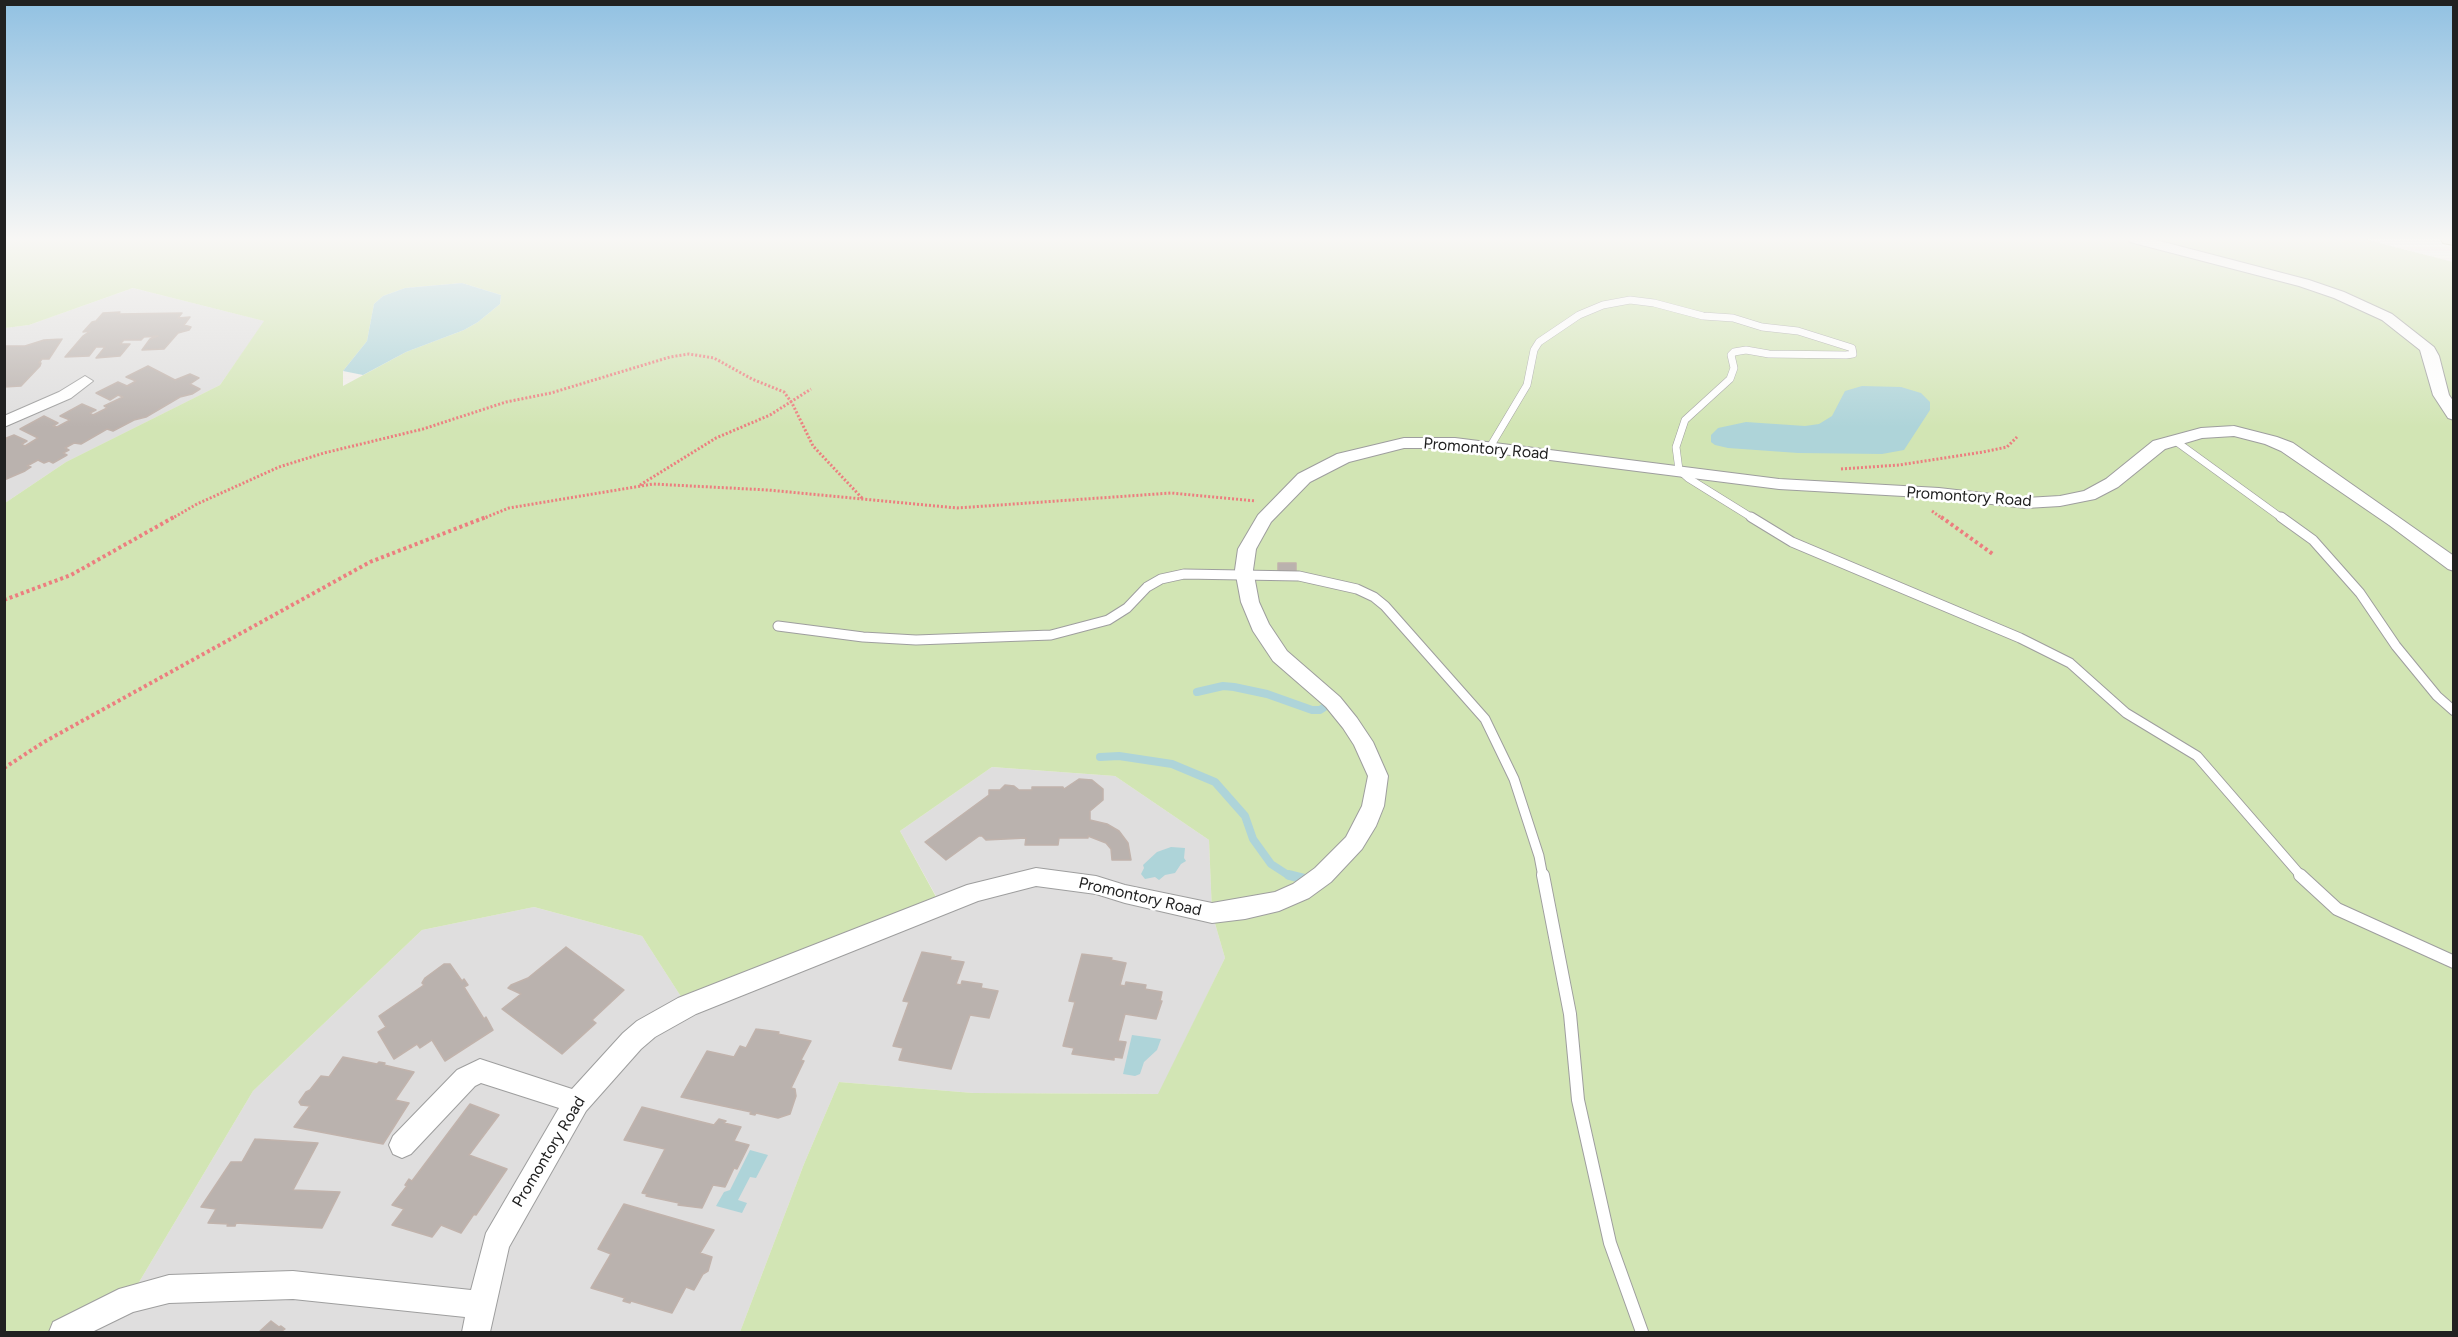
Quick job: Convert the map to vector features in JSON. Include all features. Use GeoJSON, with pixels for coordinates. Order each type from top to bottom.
{"type":"FeatureCollection","features":[{"type":"Feature","properties":{"kind":"street"},"geometry":{"type":"LineString","coordinates":[[2353,301],[2387,317],[2426,347],[2431,356],[2441,395],[2454,415]]}},
{"type":"Feature","properties":{"kind":"street"},"geometry":{"type":"LineString","coordinates":[[4,422],[65,395],[85,381]]}},
{"type":"Feature","properties":{"kind":"street","name":"Promontory Road"},"geometry":{"type":"LineString","coordinates":[[476,1332],[496,1242],[577,1102],[632,1041],[646,1029],[687,1006],[975,892],[1036,877],[1060,879],[1212,913],[1245,909],[1279,901],[1301,891],[1323,875],[1354,843],[1365,826],[1373,806],[1378,776],[1363,742],[1333,702],[1280,656],[1260,626],[1250,602],[1244,574],[1247,549],[1256,531],[1282,500],[1304,478],[1343,458],[1418,442],[1490,447],[1779,484],[1938,493],[2026,503],[2077,499],[2112,483],[2159,445],[2201,434],[2234,431],[2278,443],[2395,521],[2454,565]]}},
{"type":"Feature","properties":{"kind":"street"},"geometry":{"type":"LineString","coordinates":[[402,1145],[466,1078],[480,1071],[577,1102]]}},
{"type":"Feature","properties":{"kind":"street"},"geometry":{"type":"LineString","coordinates":[[63,1332],[129,1299],[169,1289],[197,1287],[292,1285],[482,1305]]}},
{"type":"Feature","properties":{"kind":"lane"},"geometry":{"type":"LineString","coordinates":[[1490,447],[1527,386],[1534,350],[1539,342],[1579,315],[1603,305],[1622,301]]}},
{"type":"Feature","properties":{"kind":"lane"},"geometry":{"type":"LineString","coordinates":[[1641,301],[1703,316],[1733,318],[1762,327],[1798,331],[1854,351],[1853,354],[1846,355],[1769,354],[1746,350],[1734,352],[1731,356],[1734,368],[1730,379],[1685,420],[1676,447],[1678,470],[1792,542],[2020,638],[2070,663],[2126,713],[2197,756],[2301,876],[2337,909],[2454,962]]}},
{"type":"Feature","properties":{"kind":"lane"},"geometry":{"type":"LineString","coordinates":[[2174,440],[2313,540],[2360,593],[2396,646],[2437,696],[2454,711]]}},
{"type":"Feature","properties":{"kind":"lane"},"geometry":{"type":"LineString","coordinates":[[778,626],[863,637],[916,640],[1051,635],[1108,620],[1127,608],[1147,587],[1161,579],[1184,574],[1299,576],[1357,589],[1374,597],[1385,606],[1485,719],[1514,779],[1539,856],[1570,1014],[1578,1100],[1610,1243],[1642,1332]]}},
{"type":"Feature","properties":{"kind":"path"},"geometry":{"type":"LineString","coordinates":[[4,600],[71,575],[197,504],[279,467],[324,453],[423,429],[484,408],[552,393],[669,357],[689,354],[714,358],[729,364],[752,380],[784,392],[813,446],[862,498]]}},
{"type":"Feature","properties":{"kind":"path"},"geometry":{"type":"LineString","coordinates":[[638,487],[716,438],[770,415],[811,389]]}},
{"type":"Feature","properties":{"kind":"path"},"geometry":{"type":"LineString","coordinates":[[1831,470],[1899,465],[1999,449],[2007,447],[2017,437]]}},
{"type":"Feature","properties":{"kind":"path"},"geometry":{"type":"LineString","coordinates":[[4,768],[44,742],[370,562],[509,508],[653,484],[862,498],[957,508],[1171,493],[1251,501],[1282,500]]}},
{"type":"Feature","properties":{"kind":"path"},"geometry":{"type":"LineString","coordinates":[[1914,493],[1920,501],[1939,516],[1994,555]]}},
{"type":"Feature","properties":{"kind":"shaded area"},"geometry":{"type":"Polygon","coordinates":[[[95,301],[187,301],[265,321],[220,385],[66,462],[5,503],[4,328],[29,325],[95,301]]]}},
{"type":"Feature","properties":{"kind":"shaded area"},"geometry":{"type":"Polygon","coordinates":[[[992,767],[1115,776],[1209,840],[1212,913],[1225,958],[1159,1094],[973,1093],[839,1082],[804,1164],[740,1332],[63,1332],[129,1299],[253,1091],[422,930],[534,907],[642,936],[687,1006],[941,905],[900,831],[992,767]]]}},
{"type":"Feature","properties":{"kind":"green space"},"geometry":{"type":"Polygon","coordinates":[[[5,301],[95,301],[29,325],[5,328],[5,301]]]}},
{"type":"Feature","properties":{"kind":"green space"},"geometry":{"type":"Polygon","coordinates":[[[186,301],[377,301],[374,304],[367,341],[343,371],[343,386],[406,352],[464,330],[478,322],[500,301],[2453,301],[2453,1332],[740,1332],[804,1164],[839,1082],[973,1093],[1158,1094],[1225,958],[1212,913],[1209,840],[1115,776],[992,767],[900,831],[941,906],[687,1006],[642,936],[534,907],[422,930],[253,1091],[129,1299],[63,1332],[5,1332],[5,503],[66,462],[220,385],[264,321],[186,301]]]}},
{"type":"Feature","properties":{"kind":"water"},"geometry":{"type":"Polygon","coordinates":[[[377,301],[500,301],[478,322],[464,330],[406,352],[363,375],[343,371],[367,341],[374,304],[377,301]]]}},
{"type":"Feature","properties":{"kind":"water"},"geometry":{"type":"Polygon","coordinates":[[[1862,386],[1901,387],[1921,393],[1930,402],[1930,410],[1904,450],[1882,454],[1798,453],[1728,448],[1711,442],[1711,435],[1718,428],[1746,422],[1805,426],[1819,424],[1832,416],[1845,391],[1862,386]]]}},
{"type":"Feature","properties":{"kind":"water"},"geometry":{"type":"Polygon","coordinates":[[[1171,847],[1185,848],[1186,861],[1175,873],[1165,875],[1159,880],[1155,877],[1145,879],[1141,874],[1143,865],[1157,852],[1171,847]]]}},
{"type":"Feature","properties":{"kind":"water"},"geometry":{"type":"Polygon","coordinates":[[[1132,1035],[1161,1039],[1157,1050],[1144,1062],[1140,1074],[1135,1076],[1123,1074],[1132,1035]]]}},
{"type":"Feature","properties":{"kind":"water"},"geometry":{"type":"Polygon","coordinates":[[[750,1150],[768,1155],[756,1178],[750,1177],[738,1200],[747,1203],[742,1213],[716,1206],[724,1192],[730,1190],[750,1150]]]}},
{"type":"Feature","properties":{"kind":"building"},"geometry":{"type":"Polygon","coordinates":[[[120,312],[118,314],[182,313],[178,318],[190,317],[184,325],[191,327],[189,330],[178,333],[164,349],[142,350],[150,339],[158,336],[144,337],[141,340],[124,340],[120,344],[130,344],[120,356],[96,358],[105,347],[96,347],[89,356],[65,357],[90,331],[83,332],[103,313],[120,312]]]}},
{"type":"Feature","properties":{"kind":"building"},"geometry":{"type":"Polygon","coordinates":[[[62,339],[49,359],[42,359],[40,366],[21,386],[4,387],[4,346],[25,346],[44,340],[62,339]]]}},
{"type":"Feature","properties":{"kind":"building"},"geometry":{"type":"Polygon","coordinates":[[[148,366],[175,380],[190,374],[199,378],[190,384],[200,389],[180,397],[146,417],[134,420],[113,431],[107,429],[81,444],[74,443],[65,448],[69,450],[63,453],[67,455],[53,463],[38,460],[27,466],[31,467],[25,471],[4,480],[4,439],[14,435],[27,441],[22,444],[25,446],[38,438],[20,429],[44,416],[58,423],[53,426],[57,427],[70,420],[60,416],[82,404],[96,410],[90,413],[93,415],[107,408],[104,406],[123,397],[118,395],[110,400],[96,393],[118,382],[127,386],[136,381],[126,377],[148,366]]]}},
{"type":"Feature","properties":{"kind":"building"},"geometry":{"type":"Polygon","coordinates":[[[1278,563],[1296,563],[1296,571],[1278,571],[1278,563]]]}},
{"type":"Feature","properties":{"kind":"building"},"geometry":{"type":"Polygon","coordinates":[[[1079,779],[1092,780],[1103,789],[1103,800],[1090,811],[1090,820],[1107,824],[1119,831],[1128,843],[1131,860],[1112,860],[1111,849],[1106,843],[1088,836],[1088,838],[1059,838],[1058,845],[1025,845],[1026,838],[986,840],[979,836],[946,860],[925,842],[989,795],[989,790],[1000,790],[1005,785],[1014,786],[1019,790],[1032,790],[1032,787],[1063,787],[1064,789],[1079,779]]]}},
{"type":"Feature","properties":{"kind":"building"},"geometry":{"type":"Polygon","coordinates":[[[566,947],[624,990],[592,1020],[596,1023],[562,1054],[502,1009],[521,994],[508,988],[511,985],[528,978],[566,947]]]}},
{"type":"Feature","properties":{"kind":"building"},"geometry":{"type":"Polygon","coordinates":[[[922,952],[951,957],[950,960],[964,962],[956,984],[961,985],[962,981],[982,984],[981,988],[998,991],[989,1018],[970,1015],[951,1069],[899,1060],[903,1048],[893,1046],[909,1002],[903,1001],[922,952]]]}},
{"type":"Feature","properties":{"kind":"building"},"geometry":{"type":"Polygon","coordinates":[[[1082,954],[1112,958],[1111,960],[1126,963],[1120,985],[1125,986],[1126,982],[1146,985],[1145,989],[1162,992],[1160,1001],[1162,1001],[1156,1019],[1125,1014],[1118,1041],[1126,1042],[1122,1058],[1114,1057],[1114,1060],[1072,1054],[1074,1048],[1063,1046],[1075,1002],[1069,1001],[1082,954]]]}},
{"type":"Feature","properties":{"kind":"building"},"geometry":{"type":"Polygon","coordinates":[[[444,964],[450,964],[462,981],[464,979],[468,985],[464,987],[493,1030],[445,1061],[432,1040],[420,1048],[417,1044],[394,1059],[378,1032],[386,1027],[379,1016],[424,985],[422,983],[425,978],[444,964]]]}},
{"type":"Feature","properties":{"kind":"building"},"geometry":{"type":"Polygon","coordinates":[[[756,1029],[779,1032],[778,1034],[811,1041],[791,1088],[795,1089],[796,1096],[790,1114],[778,1118],[756,1113],[755,1115],[750,1114],[751,1112],[681,1097],[707,1051],[734,1057],[740,1046],[746,1048],[756,1029]]]}},
{"type":"Feature","properties":{"kind":"building"},"geometry":{"type":"Polygon","coordinates":[[[343,1057],[377,1064],[385,1063],[384,1065],[414,1072],[395,1100],[409,1103],[383,1144],[294,1127],[310,1106],[301,1105],[299,1102],[306,1092],[321,1076],[329,1077],[343,1057]]]}},
{"type":"Feature","properties":{"kind":"building"},"geometry":{"type":"Polygon","coordinates":[[[470,1104],[499,1115],[469,1155],[507,1169],[461,1233],[441,1225],[432,1237],[392,1225],[404,1209],[392,1205],[407,1186],[405,1185],[409,1179],[412,1181],[470,1104]]]}},
{"type":"Feature","properties":{"kind":"building"},"geometry":{"type":"Polygon","coordinates":[[[642,1107],[714,1125],[719,1119],[726,1121],[724,1123],[741,1127],[734,1141],[749,1145],[725,1187],[713,1185],[702,1208],[678,1205],[679,1203],[646,1196],[647,1194],[642,1193],[665,1149],[624,1140],[642,1107]]]}},
{"type":"Feature","properties":{"kind":"building"},"geometry":{"type":"Polygon","coordinates":[[[255,1139],[318,1143],[293,1190],[340,1192],[322,1228],[236,1223],[235,1226],[227,1226],[228,1224],[208,1223],[216,1209],[201,1207],[231,1162],[242,1162],[255,1139]]]}},
{"type":"Feature","properties":{"kind":"building"},"geometry":{"type":"Polygon","coordinates":[[[624,1204],[714,1230],[700,1253],[712,1257],[708,1271],[703,1274],[694,1290],[686,1287],[672,1313],[631,1301],[630,1303],[623,1301],[625,1298],[591,1288],[611,1254],[598,1249],[624,1204]]]}},
{"type":"Feature","properties":{"kind":"building"},"geometry":{"type":"Polygon","coordinates":[[[271,1321],[285,1329],[282,1331],[284,1332],[259,1332],[271,1321]]]}},
{"type":"Feature","properties":{"kind":"waterway"},"geometry":{"type":"LineString","coordinates":[[1197,692],[1223,686],[1234,687],[1267,694],[1312,710],[1320,710],[1332,702]]}},
{"type":"Feature","properties":{"kind":"waterway"},"geometry":{"type":"LineString","coordinates":[[1100,757],[1119,756],[1172,764],[1215,782],[1245,816],[1253,839],[1271,864],[1288,875],[1296,877]]}},
{"type":"Feature","properties":{"kind":"waterway"},"geometry":{"type":"LineString","coordinates":[[1289,875],[1309,880]]}}]}
